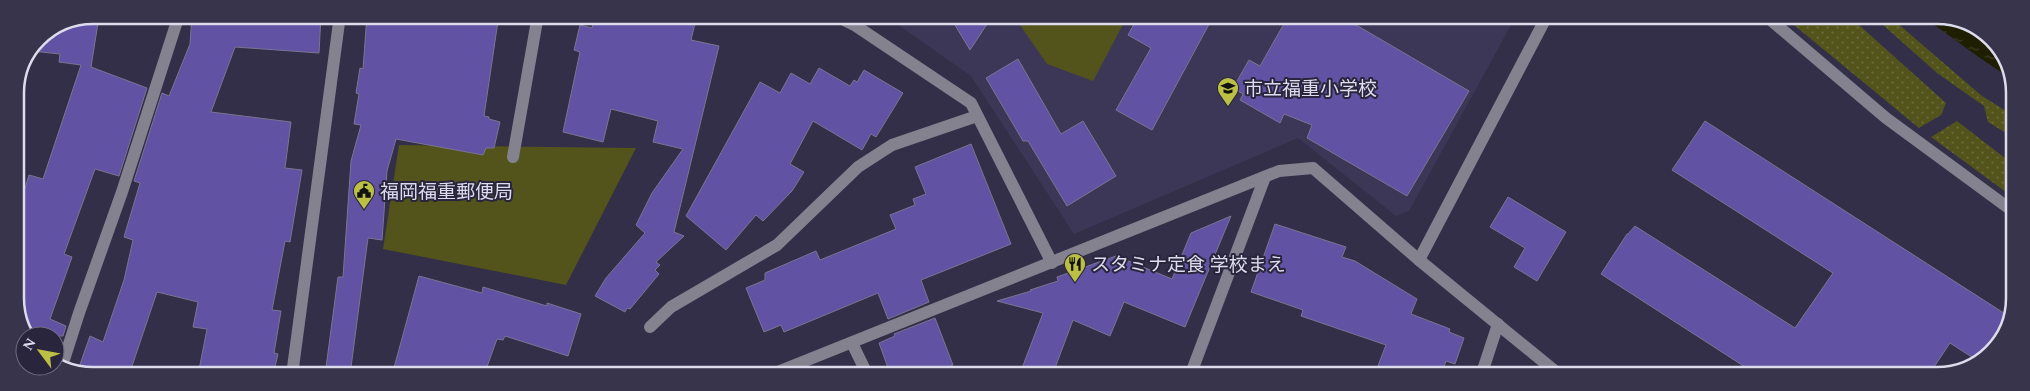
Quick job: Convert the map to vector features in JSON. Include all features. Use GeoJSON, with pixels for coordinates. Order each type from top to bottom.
{"type":"FeatureCollection","features":[{"type":"Feature","properties":{"kind":"street"},"geometry":{"type":"LineString","coordinates":[[65,356],[122,192],[176,24]]}},
{"type":"Feature","properties":{"kind":"street"},"geometry":{"type":"LineString","coordinates":[[293,367],[339,24]]}},
{"type":"Feature","properties":{"kind":"street"},"geometry":{"type":"LineString","coordinates":[[513,157],[536,24]]}},
{"type":"Feature","properties":{"kind":"street"},"geometry":{"type":"LineString","coordinates":[[862,24],[971,104],[1046,265]]}},
{"type":"Feature","properties":{"kind":"street"},"geometry":{"type":"LineString","coordinates":[[1419,260],[1543,24]]}},
{"type":"Feature","properties":{"kind":"street"},"geometry":{"type":"LineString","coordinates":[[1775,24],[1886,118],[2006,206]]}},
{"type":"Feature","properties":{"kind":"street"},"geometry":{"type":"LineString","coordinates":[[650,327],[671,306],[777,246],[858,167],[892,145],[977,116]]}},
{"type":"Feature","properties":{"kind":"street"},"geometry":{"type":"LineString","coordinates":[[792,367],[1279,171],[1313,168],[1419,260],[1550,367]]}},
{"type":"Feature","properties":{"kind":"street"},"geometry":{"type":"LineString","coordinates":[[1193,367],[1265,177]]}},
{"type":"Feature","properties":{"kind":"street"},"geometry":{"type":"LineString","coordinates":[[1484,367],[1498,324]]}},
{"type":"Feature","properties":{"kind":"street"},"geometry":{"type":"LineString","coordinates":[[852,343],[864,367]]}},
{"type":"Feature","properties":{"kind":"shaded area","name":"市立福重小学校"},"geometry":{"type":"Polygon","coordinates":[[[897,24],[1512,24],[1409,211],[1396,216],[1298,138],[1074,234],[971,76],[897,24]]]}},
{"type":"Feature","properties":{"kind":"shaded area"},"geometry":{"type":"Polygon","coordinates":[[[1019,24],[1123,24],[1093,81],[1047,64],[1019,24]]]}},
{"type":"Feature","properties":{"kind":"shaded area"},"geometry":{"type":"Polygon","coordinates":[[[1793,24],[1858,24],[1946,103],[1941,115],[1919,128],[1793,24]]]}},
{"type":"Feature","properties":{"kind":"shaded area"},"geometry":{"type":"Polygon","coordinates":[[[1882,24],[1898,24],[1982,96],[2006,111],[2006,133],[1988,122],[1984,106],[1937,73],[1882,24]]]}},
{"type":"Feature","properties":{"kind":"shaded area"},"geometry":{"type":"Polygon","coordinates":[[[1957,121],[2006,159],[2006,192],[1931,137],[1957,121]]]}},
{"type":"Feature","properties":{"kind":"shaded area"},"geometry":{"type":"Polygon","coordinates":[[[399,145],[636,148],[566,285],[383,249],[399,145]]]}},
{"type":"Feature","properties":{"kind":"water"},"geometry":{"type":"Polygon","coordinates":[[[1933,24],[1947,24],[1960,27],[1976,35],[1997,58],[2003,74],[1933,24]]]}},
{"type":"Feature","properties":{"kind":"building"},"geometry":{"type":"Polygon","coordinates":[[[98,24],[91,67],[147,88],[119,176],[95,169],[64,254],[72,257],[50,319],[66,326],[65,329],[65,326],[30,326],[25,312],[24,299],[24,191],[29,175],[43,179],[81,65],[59,62],[60,54],[37,52],[54,35],[66,29],[79,25],[98,24]]]}},
{"type":"Feature","properties":{"kind":"building"},"geometry":{"type":"Polygon","coordinates":[[[191,24],[321,24],[319,53],[235,47],[211,112],[291,122],[285,168],[302,170],[290,242],[285,241],[272,310],[281,311],[274,353],[278,354],[275,367],[200,367],[207,329],[193,327],[198,302],[157,292],[132,367],[79,366],[90,336],[103,342],[124,280],[133,240],[124,237],[140,183],[134,181],[162,93],[169,96],[190,44],[191,24]]]}},
{"type":"Feature","properties":{"kind":"building"},"geometry":{"type":"Polygon","coordinates":[[[366,24],[498,24],[484,116],[500,122],[494,148],[486,148],[483,155],[396,139],[387,171],[382,240],[368,238],[351,367],[326,367],[338,277],[343,277],[351,161],[361,125],[354,124],[359,94],[356,93],[360,68],[363,69],[366,24]]]}},
{"type":"Feature","properties":{"kind":"building"},"geometry":{"type":"Polygon","coordinates":[[[593,24],[695,24],[691,40],[719,46],[674,232],[684,236],[656,262],[660,265],[655,270],[659,274],[630,309],[627,308],[625,312],[595,296],[606,278],[645,233],[636,225],[652,193],[683,149],[653,142],[658,121],[611,109],[603,142],[563,132],[580,52],[574,50],[580,25],[592,28],[593,24]]]}},
{"type":"Feature","properties":{"kind":"building"},"geometry":{"type":"Polygon","coordinates":[[[954,24],[987,24],[970,50],[954,24]]]}},
{"type":"Feature","properties":{"kind":"building"},"geometry":{"type":"Polygon","coordinates":[[[1134,24],[1209,24],[1152,130],[1116,110],[1151,48],[1128,35],[1134,24]]]}},
{"type":"Feature","properties":{"kind":"building"},"geometry":{"type":"Polygon","coordinates":[[[1284,24],[1354,24],[1469,91],[1407,196],[1307,138],[1312,125],[1284,114],[1280,123],[1240,100],[1243,94],[1233,88],[1249,60],[1260,66],[1284,24]]]}},
{"type":"Feature","properties":{"kind":"building"},"geometry":{"type":"Polygon","coordinates":[[[1018,59],[1061,134],[1083,121],[1116,176],[1067,206],[1028,141],[1023,141],[986,78],[1018,59]]]}},
{"type":"Feature","properties":{"kind":"building"},"geometry":{"type":"Polygon","coordinates":[[[819,68],[850,86],[854,80],[857,82],[864,70],[903,93],[876,137],[871,134],[862,150],[813,121],[790,164],[804,172],[792,191],[763,221],[756,215],[726,250],[686,216],[760,82],[780,93],[791,73],[810,84],[819,68]]]}},
{"type":"Feature","properties":{"kind":"building"},"geometry":{"type":"Polygon","coordinates":[[[1705,121],[2005,314],[1999,329],[1983,350],[1973,358],[1950,343],[1934,367],[1745,367],[1601,274],[1627,234],[1635,226],[1795,328],[1833,273],[1672,170],[1705,121]]]}},
{"type":"Feature","properties":{"kind":"building"},"geometry":{"type":"Polygon","coordinates":[[[971,144],[1011,244],[921,280],[929,302],[888,319],[878,293],[784,332],[781,325],[764,332],[746,288],[765,280],[765,273],[816,251],[820,260],[896,229],[890,215],[915,205],[913,199],[926,194],[915,167],[971,144]]]}},
{"type":"Feature","properties":{"kind":"building"},"geometry":{"type":"Polygon","coordinates":[[[1508,197],[1566,232],[1537,281],[1514,267],[1525,248],[1490,227],[1508,197]]]}},
{"type":"Feature","properties":{"kind":"building"},"geometry":{"type":"Polygon","coordinates":[[[1231,216],[1185,327],[1124,302],[1110,336],[1073,320],[1055,367],[1022,367],[1043,313],[997,301],[1058,281],[1057,277],[1116,256],[1172,279],[1191,233],[1231,216]]]}},
{"type":"Feature","properties":{"kind":"building"},"geometry":{"type":"Polygon","coordinates":[[[1275,224],[1346,247],[1342,257],[1355,261],[1417,299],[1411,314],[1450,329],[1449,332],[1464,338],[1455,364],[1446,361],[1444,367],[1377,367],[1386,345],[1301,316],[1303,310],[1251,292],[1275,224]]]}},
{"type":"Feature","properties":{"kind":"building"},"geometry":{"type":"Polygon","coordinates":[[[419,276],[482,293],[483,287],[547,306],[547,303],[581,314],[568,356],[505,336],[503,340],[497,339],[487,367],[394,367],[419,276]]]}},
{"type":"Feature","properties":{"kind":"building"},"geometry":{"type":"Polygon","coordinates":[[[935,318],[953,365],[948,367],[888,367],[879,343],[895,336],[894,334],[935,318]]]}},
{"type":"Feature","properties":{"kind":"place","name":"市立福重小学校"},"geometry":{"type":"Point","coordinates":[1228,107]}},
{"type":"Feature","properties":{"kind":"place","name":"福岡福重郵便局"},"geometry":{"type":"Point","coordinates":[364,210]}},
{"type":"Feature","properties":{"kind":"place","name":"スタミナ定食 学校まえ"},"geometry":{"type":"Point","coordinates":[1075,283]}}]}
